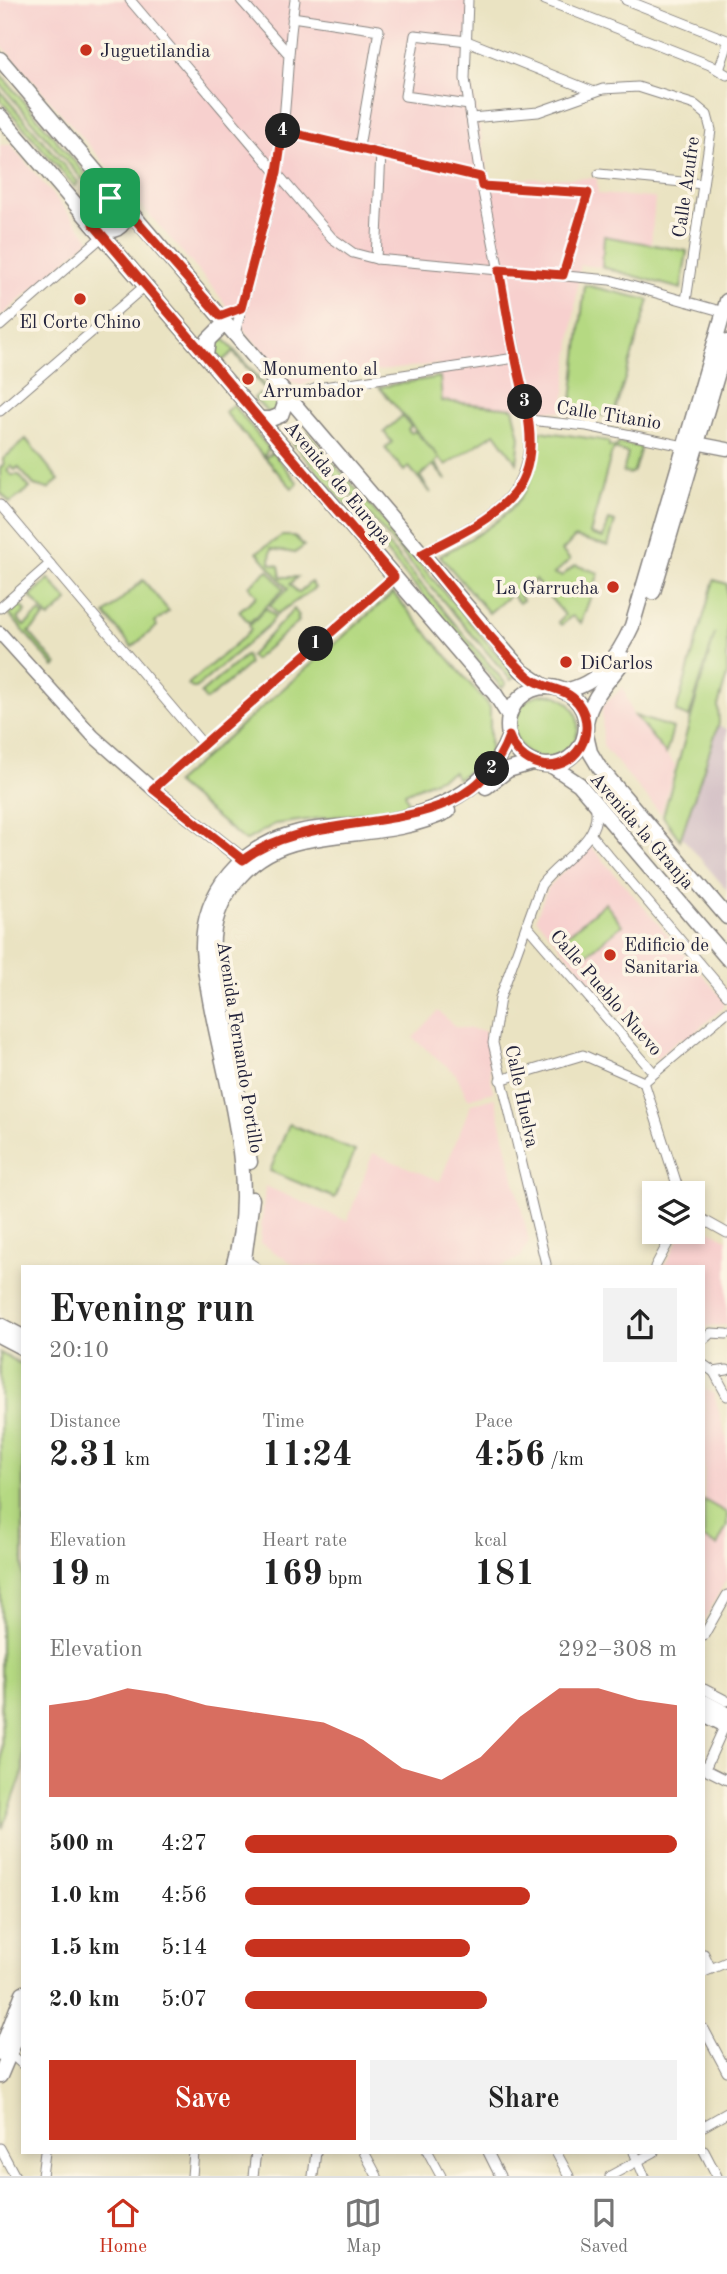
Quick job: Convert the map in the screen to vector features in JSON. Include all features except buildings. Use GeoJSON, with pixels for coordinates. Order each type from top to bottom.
{"type":"FeatureCollection","features":[{"type":"Feature","properties":{"kind":"main road","name":"Avenida de Europa"},"geometry":{"type":"LineString","coordinates":[[0,59],[226,328],[522,671],[546,687],[563,691]]}},
{"type":"Feature","properties":{"kind":"main road","name":"Avenida de Europa"},"geometry":{"type":"LineString","coordinates":[[0,116],[495,694],[509,716]]}},
{"type":"Feature","properties":{"kind":"main road"},"geometry":{"type":"LineString","coordinates":[[113,198],[122,203],[125,219],[119,227],[109,231],[98,229],[92,212],[102,200],[113,198]]}},
{"type":"Feature","properties":{"kind":"main road"},"geometry":{"type":"LineString","coordinates":[[546,687],[524,695],[509,716],[509,736],[517,752],[532,763],[552,766],[570,758],[586,728],[589,706],[600,688],[623,662],[642,628],[725,306]]}},
{"type":"Feature","properties":{"kind":"main road"},"geometry":{"type":"LineString","coordinates":[[206,356],[208,340],[226,328]]}},
{"type":"Feature","properties":{"kind":"main road"},"geometry":{"type":"LineString","coordinates":[[563,691],[584,686],[597,677],[625,643],[690,444],[727,342]]}},
{"type":"Feature","properties":{"kind":"main road"},"geometry":{"type":"LineString","coordinates":[[260,419],[281,415],[285,404],[283,392]]}},
{"type":"Feature","properties":{"kind":"main road"},"geometry":{"type":"LineString","coordinates":[[563,691],[579,703],[586,728]]}},
{"type":"Feature","properties":{"kind":"main road","name":"Avenida la Granja"},"geometry":{"type":"LineString","coordinates":[[586,728],[590,752],[599,767],[727,917]]}},
{"type":"Feature","properties":{"kind":"main road","name":"Avenida Fernando Portillo"},"geometry":{"type":"LineString","coordinates":[[243,1263],[242,1177],[204,963],[203,935],[215,893],[243,860],[265,846],[298,832],[387,821],[436,806],[464,792],[491,771],[499,761],[509,736]]}},
{"type":"Feature","properties":{"kind":"main road","name":"Avenida Fernando Portillo"},"geometry":{"type":"LineString","coordinates":[[243,1263],[251,1221],[252,1178],[212,949],[214,927],[225,895],[242,873],[290,845],[381,832],[428,821],[474,796],[509,770],[532,763]]}},
{"type":"Feature","properties":{"kind":"main road","name":"Avenida la Granja"},"geometry":{"type":"LineString","coordinates":[[552,766],[570,776],[594,802],[727,958]]}},
{"type":"Feature","properties":{"kind":"main road"},"geometry":{"type":"LineString","coordinates":[[0,1325],[21,1336]]}},
{"type":"Feature","properties":{"kind":"main road"},"geometry":{"type":"LineString","coordinates":[[0,1336],[21,1348]]}},
{"type":"Feature","properties":{"kind":"main road"},"geometry":{"type":"LineString","coordinates":[[705,1703],[726,1722]]}},
{"type":"Feature","properties":{"kind":"main road"},"geometry":{"type":"LineString","coordinates":[[705,1714],[726,1722]]}},
{"type":"Feature","properties":{"kind":"main road"},"geometry":{"type":"LineString","coordinates":[[0,2076],[21,2000]]}},
{"type":"Feature","properties":{"kind":"main road"},"geometry":{"type":"LineString","coordinates":[[5,2053],[21,2025]]}},
{"type":"Feature","properties":{"kind":"street"},"geometry":{"type":"LineString","coordinates":[[130,0],[332,239],[353,253],[376,259],[610,279],[686,301],[725,306]]}},
{"type":"Feature","properties":{"kind":"street"},"geometry":{"type":"LineString","coordinates":[[241,0],[287,52]]}},
{"type":"Feature","properties":{"kind":"street"},"geometry":{"type":"LineString","coordinates":[[226,328],[239,310],[277,172],[283,131],[287,52],[295,0]]}},
{"type":"Feature","properties":{"kind":"street"},"geometry":{"type":"LineString","coordinates":[[422,554],[489,517],[510,498],[527,466],[529,420],[481,182],[465,79],[468,0]]}},
{"type":"Feature","properties":{"kind":"street"},"geometry":{"type":"LineString","coordinates":[[545,0],[723,72],[727,46]]}},
{"type":"Feature","properties":{"kind":"street"},"geometry":{"type":"LineString","coordinates":[[626,0],[727,40]]}},
{"type":"Feature","properties":{"kind":"street"},"geometry":{"type":"LineString","coordinates":[[292,17],[379,30],[359,147]]}},
{"type":"Feature","properties":{"kind":"street"},"geometry":{"type":"LineString","coordinates":[[469,106],[405,96],[415,34],[467,41],[592,91]]}},
{"type":"Feature","properties":{"kind":"street","name":"Calle Azufre"},"geometry":{"type":"LineString","coordinates":[[471,118],[538,112],[592,91],[638,88],[695,105],[707,115],[711,130],[686,301]]}},
{"type":"Feature","properties":{"kind":"street"},"geometry":{"type":"LineString","coordinates":[[283,131],[381,152],[481,182],[588,193],[563,275]]}},
{"type":"Feature","properties":{"kind":"street"},"geometry":{"type":"LineString","coordinates":[[376,259],[381,152]]}},
{"type":"Feature","properties":{"kind":"street"},"geometry":{"type":"LineString","coordinates":[[599,174],[703,184]]}},
{"type":"Feature","properties":{"kind":"street"},"geometry":{"type":"LineString","coordinates":[[0,326],[98,229]]}},
{"type":"Feature","properties":{"kind":"street"},"geometry":{"type":"LineString","coordinates":[[0,411],[146,285]]}},
{"type":"Feature","properties":{"kind":"street"},"geometry":{"type":"LineString","coordinates":[[226,328],[239,310]]}},
{"type":"Feature","properties":{"kind":"street"},"geometry":{"type":"LineString","coordinates":[[283,392],[305,393],[317,388],[515,358]]}},
{"type":"Feature","properties":{"kind":"street"},"geometry":{"type":"LineString","coordinates":[[300,412],[300,400],[305,393]]}},
{"type":"Feature","properties":{"kind":"street","name":"Calle Titanio"},"geometry":{"type":"LineString","coordinates":[[529,420],[587,426],[690,444]]}},
{"type":"Feature","properties":{"kind":"street"},"geometry":{"type":"LineString","coordinates":[[690,444],[727,449]]}},
{"type":"Feature","properties":{"kind":"street"},"geometry":{"type":"LineString","coordinates":[[0,505],[202,743]]}},
{"type":"Feature","properties":{"kind":"street"},"geometry":{"type":"LineString","coordinates":[[0,608],[50,564]]}},
{"type":"Feature","properties":{"kind":"street"},"geometry":{"type":"LineString","coordinates":[[153,789],[202,743],[394,577]]}},
{"type":"Feature","properties":{"kind":"street"},"geometry":{"type":"LineString","coordinates":[[0,633],[93,736],[153,789],[243,860]]}},
{"type":"Feature","properties":{"kind":"street"},"geometry":{"type":"LineString","coordinates":[[594,802],[597,814],[591,835],[727,995]]}},
{"type":"Feature","properties":{"kind":"street","name":"Calle Huelva"},"geometry":{"type":"LineString","coordinates":[[545,1265],[500,1080],[493,1043],[495,1021],[500,998],[541,885],[551,872],[591,835]]}},
{"type":"Feature","properties":{"kind":"street","name":"Calle Pueblo Nuevo"},"geometry":{"type":"LineString","coordinates":[[527,926],[654,1073],[727,1012]]}},
{"type":"Feature","properties":{"kind":"street"},"geometry":{"type":"LineString","coordinates":[[500,1080],[583,1055],[644,1082],[676,1181]]}},
{"type":"Feature","properties":{"kind":"street"},"geometry":{"type":"LineString","coordinates":[[644,1082],[654,1073]]}},
{"type":"Feature","properties":{"kind":"street"},"geometry":{"type":"LineString","coordinates":[[705,1221],[727,1233]]}},
{"type":"Feature","properties":{"kind":"street"},"geometry":{"type":"LineString","coordinates":[[656,1265],[667,1244]]}},
{"type":"Feature","properties":{"kind":"street"},"geometry":{"type":"LineString","coordinates":[[705,1338],[711,1333],[727,1334]]}},
{"type":"Feature","properties":{"kind":"street"},"geometry":{"type":"LineString","coordinates":[[708,1371],[727,1370]]}},
{"type":"Feature","properties":{"kind":"street"},"geometry":{"type":"LineString","coordinates":[[708,1371],[727,1396]]}},
{"type":"Feature","properties":{"kind":"street"},"geometry":{"type":"LineString","coordinates":[[705,1633],[727,1595]]}},
{"type":"Feature","properties":{"kind":"street"},"geometry":{"type":"LineString","coordinates":[[705,1690],[727,1701]]}},
{"type":"Feature","properties":{"kind":"street"},"geometry":{"type":"LineString","coordinates":[[726,1722],[705,1769],[727,1780]]}},
{"type":"Feature","properties":{"kind":"street"},"geometry":{"type":"LineString","coordinates":[[707,1971],[727,1962]]}},
{"type":"Feature","properties":{"kind":"street"},"geometry":{"type":"LineString","coordinates":[[705,2031],[727,2072]]}},
{"type":"Feature","properties":{"kind":"street"},"geometry":{"type":"LineString","coordinates":[[5,2053],[21,2064]]}},
{"type":"Feature","properties":{"kind":"street"},"geometry":{"type":"LineString","coordinates":[[705,2125],[727,2113]]}},
{"type":"Feature","properties":{"kind":"street"},"geometry":{"type":"LineString","coordinates":[[0,2148],[15,2176]]}},
{"type":"Feature","properties":{"kind":"street"},"geometry":{"type":"LineString","coordinates":[[705,2153],[717,2176]]}},
{"type":"Feature","properties":{"kind":"street"},"geometry":{"type":"LineString","coordinates":[[42,2176],[46,2154]]}},
{"type":"Feature","properties":{"kind":"street"},"geometry":{"type":"LineString","coordinates":[[192,2176],[194,2154]]}},
{"type":"Feature","properties":{"kind":"street"},"geometry":{"type":"LineString","coordinates":[[253,2176],[256,2154]]}},
{"type":"Feature","properties":{"kind":"street"},"geometry":{"type":"LineString","coordinates":[[313,2176],[316,2154]]}},
{"type":"Feature","properties":{"kind":"street"},"geometry":{"type":"LineString","coordinates":[[366,2154],[377,2176]]}},
{"type":"Feature","properties":{"kind":"street"},"geometry":{"type":"LineString","coordinates":[[429,2154],[440,2176]]}},
{"type":"Feature","properties":{"kind":"street"},"geometry":{"type":"LineString","coordinates":[[489,2154],[500,2176]]}},
{"type":"Feature","properties":{"kind":"street"},"geometry":{"type":"LineString","coordinates":[[557,2154],[569,2176]]}},
{"type":"Feature","properties":{"kind":"street"},"geometry":{"type":"LineString","coordinates":[[610,2176],[636,2157],[644,2176]]}},
{"type":"Feature","properties":{"kind":"shaded area"},"geometry":{"type":"Polygon","coordinates":[[[0,0],[473,0],[470,78],[489,179],[597,178],[598,194],[655,198],[651,244],[604,236],[602,267],[580,265],[563,412],[442,401],[438,364],[319,378],[301,386],[289,381],[244,330],[214,289],[0,43],[0,0]]]}},
{"type":"Feature","properties":{"kind":"shaded area"},"geometry":{"type":"Polygon","coordinates":[[[0,145],[11,145],[90,239],[0,317],[0,145]]]}},
{"type":"Feature","properties":{"kind":"shaded area"},"geometry":{"type":"Polygon","coordinates":[[[623,687],[633,716],[675,765],[661,814],[603,746],[602,707],[623,687]]]}},
{"type":"Feature","properties":{"kind":"shaded area"},"geometry":{"type":"Polygon","coordinates":[[[719,726],[727,729],[727,890],[681,836],[719,726]]]}},
{"type":"Feature","properties":{"kind":"shaded area"},"geometry":{"type":"Polygon","coordinates":[[[589,844],[724,1000],[724,1007],[686,1040],[682,1037],[656,1059],[536,918],[547,889],[589,844]]]}},
{"type":"Feature","properties":{"kind":"shaded area"},"geometry":{"type":"Polygon","coordinates":[[[438,1011],[456,1027],[485,1031],[493,1092],[468,1099],[456,1074],[413,1038],[438,1011]]]}},
{"type":"Feature","properties":{"kind":"shaded area"},"geometry":{"type":"Polygon","coordinates":[[[495,1098],[529,1241],[521,1257],[505,1265],[295,1265],[260,1243],[265,1186],[347,1221],[373,1153],[440,1181],[471,1104],[495,1098]]]}},
{"type":"Feature","properties":{"kind":"shaded area"},"geometry":{"type":"Polygon","coordinates":[[[705,1227],[727,1239],[727,1325],[705,1327],[705,1265],[664,1265],[676,1244],[705,1244],[705,1227]]]}},
{"type":"Feature","properties":{"kind":"shaded area"},"geometry":{"type":"Polygon","coordinates":[[[705,1390],[714,1394],[727,1440],[727,1578],[705,1619],[705,1390]]]}},
{"type":"Feature","properties":{"kind":"green space"},"geometry":{"type":"Polygon","coordinates":[[[0,74],[88,177],[82,179],[0,84],[0,74]]]}},
{"type":"Feature","properties":{"kind":"green space"},"geometry":{"type":"Polygon","coordinates":[[[0,91],[78,182],[75,187],[0,100],[0,91]]]}},
{"type":"Feature","properties":{"kind":"green space"},"geometry":{"type":"Polygon","coordinates":[[[604,236],[687,251],[681,289],[602,267],[604,236]]]}},
{"type":"Feature","properties":{"kind":"green space"},"geometry":{"type":"Polygon","coordinates":[[[585,285],[649,300],[613,417],[571,410],[585,285]]]}},
{"type":"Feature","properties":{"kind":"green space"},"geometry":{"type":"Polygon","coordinates":[[[224,339],[278,400],[275,412],[267,412],[254,398],[259,394],[264,399],[269,394],[233,352],[222,361],[215,352],[215,343],[224,339]]]}},
{"type":"Feature","properties":{"kind":"green space"},"geometry":{"type":"Polygon","coordinates":[[[440,377],[442,401],[513,408],[520,437],[517,463],[495,433],[446,465],[439,458],[435,463],[446,480],[433,465],[420,476],[431,493],[409,467],[404,471],[385,448],[392,442],[384,432],[402,416],[411,426],[408,429],[411,433],[415,431],[438,456],[379,387],[440,377]]]}},
{"type":"Feature","properties":{"kind":"green space"},"geometry":{"type":"Polygon","coordinates":[[[233,405],[298,483],[292,488],[265,458],[272,453],[268,449],[264,457],[225,412],[233,405]]]}},
{"type":"Feature","properties":{"kind":"green space"},"geometry":{"type":"Polygon","coordinates":[[[540,431],[609,441],[609,446],[617,447],[618,443],[641,447],[634,471],[629,474],[623,472],[628,453],[614,449],[611,455],[590,534],[603,538],[609,520],[615,522],[608,546],[575,537],[562,551],[570,560],[554,574],[562,576],[575,565],[599,573],[581,623],[572,616],[561,625],[558,622],[565,615],[535,580],[518,594],[523,600],[519,603],[511,594],[489,613],[440,556],[496,522],[523,494],[532,477],[538,456],[540,431]]]}},
{"type":"Feature","properties":{"kind":"green space"},"geometry":{"type":"Polygon","coordinates":[[[307,432],[516,676],[511,680],[304,439],[307,432]]]}},
{"type":"Feature","properties":{"kind":"green space"},"geometry":{"type":"Polygon","coordinates":[[[26,439],[59,480],[48,489],[34,485],[18,467],[15,470],[11,466],[7,470],[11,475],[19,475],[30,488],[10,503],[0,492],[0,468],[4,464],[3,459],[26,439]]]}},
{"type":"Feature","properties":{"kind":"green space"},"geometry":{"type":"Polygon","coordinates":[[[300,441],[506,684],[502,688],[293,443],[300,441]]]}},
{"type":"Feature","properties":{"kind":"green space"},"geometry":{"type":"Polygon","coordinates":[[[282,536],[294,536],[304,546],[295,553],[271,549],[270,563],[279,566],[281,577],[297,577],[290,584],[298,593],[311,582],[315,588],[277,614],[270,605],[288,589],[257,552],[282,536]]]}},
{"type":"Feature","properties":{"kind":"green space"},"geometry":{"type":"Polygon","coordinates":[[[268,570],[284,589],[249,623],[239,611],[257,596],[249,586],[268,570]]]}},
{"type":"Feature","properties":{"kind":"green space"},"geometry":{"type":"Polygon","coordinates":[[[49,579],[68,601],[49,618],[30,596],[49,579]]]}},
{"type":"Feature","properties":{"kind":"green space"},"geometry":{"type":"Polygon","coordinates":[[[143,580],[169,611],[155,622],[157,626],[132,647],[105,614],[143,580]]]}},
{"type":"Feature","properties":{"kind":"green space"},"geometry":{"type":"Polygon","coordinates":[[[714,580],[727,584],[727,675],[718,706],[719,723],[680,840],[663,816],[715,633],[689,717],[676,712],[714,580]]]}},
{"type":"Feature","properties":{"kind":"green space"},"geometry":{"type":"Polygon","coordinates":[[[393,593],[490,707],[490,753],[458,779],[453,772],[405,793],[410,807],[275,824],[245,841],[175,783],[393,593]]]}},
{"type":"Feature","properties":{"kind":"green space"},"geometry":{"type":"Polygon","coordinates":[[[20,604],[26,611],[18,619],[24,626],[40,612],[45,617],[29,632],[57,665],[54,667],[9,614],[20,604]]]}},
{"type":"Feature","properties":{"kind":"green space"},"geometry":{"type":"Polygon","coordinates":[[[266,608],[275,616],[270,624],[196,688],[192,688],[188,684],[245,636],[251,629],[249,626],[266,608]]]}},
{"type":"Feature","properties":{"kind":"green space"},"geometry":{"type":"Polygon","coordinates":[[[294,609],[299,621],[254,660],[250,656],[294,609]]]}},
{"type":"Feature","properties":{"kind":"green space"},"geometry":{"type":"Polygon","coordinates":[[[246,655],[249,664],[206,700],[201,693],[246,655]]]}},
{"type":"Feature","properties":{"kind":"green space"},"geometry":{"type":"Polygon","coordinates":[[[546,694],[564,700],[572,708],[578,726],[572,744],[564,752],[546,758],[528,752],[520,744],[514,726],[520,708],[528,700],[546,694]]]}},
{"type":"Feature","properties":{"kind":"green space"},"geometry":{"type":"Polygon","coordinates":[[[635,716],[673,728],[666,754],[635,716]]]}},
{"type":"Feature","properties":{"kind":"green space"},"geometry":{"type":"Polygon","coordinates":[[[605,903],[622,925],[582,958],[565,937],[605,903]]]}},
{"type":"Feature","properties":{"kind":"green space"},"geometry":{"type":"Polygon","coordinates":[[[289,1124],[355,1151],[335,1198],[270,1171],[289,1124]]]}},
{"type":"Feature","properties":{"kind":"green space"},"geometry":{"type":"Polygon","coordinates":[[[0,1353],[21,1364],[21,1778],[2,1829],[0,1353]]]}},
{"type":"Feature","properties":{"kind":"green space"},"geometry":{"type":"Polygon","coordinates":[[[705,1501],[727,1513],[727,1526],[717,1546],[705,1540],[705,1501]]]}},
{"type":"Feature","properties":{"kind":"place","name":"Juguetilandia"},"geometry":{"type":"Point","coordinates":[86,50]}},
{"type":"Feature","properties":{"kind":"place","name":"El Corte Chino"},"geometry":{"type":"Point","coordinates":[80,299]}},
{"type":"Feature","properties":{"kind":"place","name":"Monumento al Arrumbador"},"geometry":{"type":"Point","coordinates":[248,379]}},
{"type":"Feature","properties":{"kind":"place","name":"La Garrucha"},"geometry":{"type":"Point","coordinates":[613,587]}},
{"type":"Feature","properties":{"kind":"place","name":"DiCarlos"},"geometry":{"type":"Point","coordinates":[566,662]}},
{"type":"Feature","properties":{"kind":"place","name":"Edificio de Sanitaria"},"geometry":{"type":"Point","coordinates":[610,955]}},
{"type":"Feature","properties":{"kind":"route"},"geometry":{"type":"LineString","coordinates":[[283,131],[480,177],[482,186],[588,193],[563,275],[499,270],[529,420],[530,449],[522,481],[510,498],[489,517],[422,554],[522,671],[546,687],[572,696],[579,703],[584,712],[586,733],[578,751],[570,758],[552,766],[532,763],[517,752],[509,736],[499,761],[491,771],[452,799],[424,812],[396,820],[298,832],[265,846],[243,860],[153,789],[202,743],[394,577],[93,224],[94,207],[102,200],[110,198],[122,203],[220,316],[241,308],[277,172],[283,131]]}}]}
